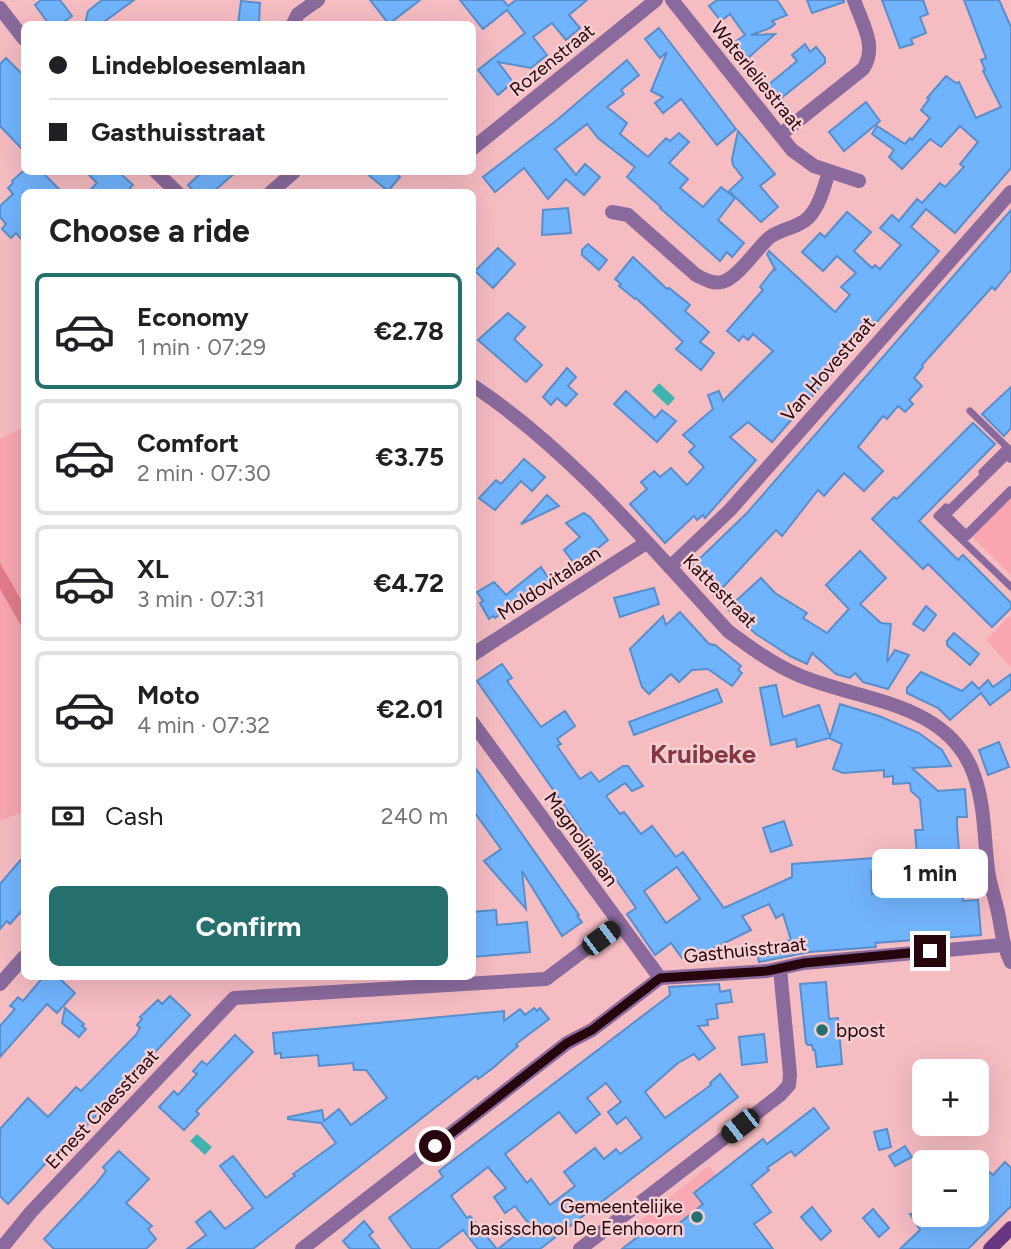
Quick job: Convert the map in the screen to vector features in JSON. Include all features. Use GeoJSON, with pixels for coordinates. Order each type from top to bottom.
{"type":"FeatureCollection","features":[{"type":"Feature","properties":{"kind":"main road"},"geometry":{"type":"LineString","coordinates":[[990,1249],[1011,1228]]}},
{"type":"Feature","properties":{"kind":"street"},"geometry":{"type":"LineString","coordinates":[[295,21],[298,15],[318,0]]}},
{"type":"Feature","properties":{"kind":"street","name":"Rozenstraat"},"geometry":{"type":"LineString","coordinates":[[476,146],[656,0]]}},
{"type":"Feature","properties":{"kind":"street","name":"Waterleliestraat"},"geometry":{"type":"LineString","coordinates":[[671,0],[792,150],[814,166],[859,181]]}},
{"type":"Feature","properties":{"kind":"street"},"geometry":{"type":"LineString","coordinates":[[780,135],[863,69],[868,61],[869,42],[854,0]]}},
{"type":"Feature","properties":{"kind":"street"},"geometry":{"type":"LineString","coordinates":[[0,8],[21,34]]}},
{"type":"Feature","properties":{"kind":"street"},"geometry":{"type":"LineString","coordinates":[[612,212],[628,215],[696,275],[709,281],[720,282],[730,278],[772,235],[802,223],[810,216],[830,172]]}},
{"type":"Feature","properties":{"kind":"street"},"geometry":{"type":"LineString","coordinates":[[159,175],[174,189]]}},
{"type":"Feature","properties":{"kind":"street"},"geometry":{"type":"LineString","coordinates":[[274,189],[291,175]]}},
{"type":"Feature","properties":{"kind":"street","name":"Van Hovestraat"},"geometry":{"type":"LineString","coordinates":[[670,567],[737,502],[1011,192]]}},
{"type":"Feature","properties":{"kind":"street","name":"Kattestraat"},"geometry":{"type":"LineString","coordinates":[[476,388],[525,423],[563,457],[729,631],[757,653],[794,673],[822,684],[910,710],[939,727],[958,746],[974,772],[982,801],[988,872],[1011,962]]}},
{"type":"Feature","properties":{"kind":"street"},"geometry":{"type":"LineString","coordinates":[[1011,458],[1007,454],[945,515],[966,536],[1011,491]]}},
{"type":"Feature","properties":{"kind":"street","name":"Moldovitalaan"},"geometry":{"type":"LineString","coordinates":[[476,652],[646,543]]}},
{"type":"Feature","properties":{"kind":"street","name":"Magnolialaan"},"geometry":{"type":"LineString","coordinates":[[476,727],[660,978]]}},
{"type":"Feature","properties":{"kind":"street","name":"Ernest Claesstraat"},"geometry":{"type":"LineString","coordinates":[[1,1249],[31,1212],[234,998],[546,979],[619,924]]}},
{"type":"Feature","properties":{"kind":"street","name":"Gasthuisstraat"},"geometry":{"type":"LineString","coordinates":[[660,978],[780,969],[804,963],[1005,935]]}},
{"type":"Feature","properties":{"kind":"street"},"geometry":{"type":"LineString","coordinates":[[0,984],[21,960]]}},
{"type":"Feature","properties":{"kind":"street"},"geometry":{"type":"LineString","coordinates":[[580,1249],[770,1103],[789,1085],[780,969]]}},
{"type":"Feature","properties":{"kind":"street"},"geometry":{"type":"LineString","coordinates":[[302,1249],[567,1043],[592,1030],[660,978]]}},
{"type":"Feature","properties":{"kind":"lane"},"geometry":{"type":"LineString","coordinates":[[970,411],[1009,449],[937,516],[1011,587]]}},
{"type":"Feature","properties":{"kind":"shaded area"},"geometry":{"type":"Polygon","coordinates":[[[21,428],[21,600],[0,563],[0,439],[21,428]]]}},
{"type":"Feature","properties":{"kind":"shaded area"},"geometry":{"type":"Polygon","coordinates":[[[1011,492],[1011,575],[969,534],[1011,492]]]}},
{"type":"Feature","properties":{"kind":"shaded area"},"geometry":{"type":"Polygon","coordinates":[[[0,563],[21,600],[21,626],[0,589],[0,563]]]}},
{"type":"Feature","properties":{"kind":"shaded area"},"geometry":{"type":"Polygon","coordinates":[[[0,589],[21,626],[21,812],[0,821],[0,589]]]}},
{"type":"Feature","properties":{"kind":"shaded area"},"geometry":{"type":"Polygon","coordinates":[[[1011,615],[1011,667],[986,640],[1011,615]]]}},
{"type":"Feature","properties":{"kind":"shaded area","name":"Gemeentelijke basisschool De Eenhoorn"},"geometry":{"type":"Polygon","coordinates":[[[709,1166],[773,1249],[641,1249],[627,1231],[709,1166]]]}},
{"type":"Feature","properties":{"kind":"water"},"geometry":{"type":"Polygon","coordinates":[[[659,383],[675,398],[668,406],[652,391],[659,383]]]}},
{"type":"Feature","properties":{"kind":"water"},"geometry":{"type":"Polygon","coordinates":[[[197,1134],[212,1147],[205,1155],[190,1141],[197,1134]]]}},
{"type":"Feature","properties":{"kind":"building"},"geometry":{"type":"Polygon","coordinates":[[[41,0],[60,0],[72,16],[65,21],[47,21],[35,5],[41,0]]]}},
{"type":"Feature","properties":{"kind":"building"},"geometry":{"type":"Polygon","coordinates":[[[102,0],[134,0],[105,21],[86,21],[88,11],[102,0]]]}},
{"type":"Feature","properties":{"kind":"building"},"geometry":{"type":"Polygon","coordinates":[[[370,0],[420,0],[393,21],[387,21],[370,0]]]}},
{"type":"Feature","properties":{"kind":"building"},"geometry":{"type":"Polygon","coordinates":[[[460,0],[503,0],[508,6],[516,0],[587,0],[569,15],[580,28],[566,40],[552,23],[533,37],[547,55],[531,68],[498,62],[513,82],[498,95],[478,70],[525,33],[507,10],[483,29],[460,0]]]}},
{"type":"Feature","properties":{"kind":"building"},"geometry":{"type":"Polygon","coordinates":[[[717,0],[777,0],[787,15],[772,21],[775,24],[770,28],[751,35],[775,34],[748,58],[735,42],[745,35],[730,14],[721,21],[709,6],[717,0]]]}},
{"type":"Feature","properties":{"kind":"building"},"geometry":{"type":"Polygon","coordinates":[[[807,0],[844,0],[844,2],[812,13],[807,0]]]}},
{"type":"Feature","properties":{"kind":"building"},"geometry":{"type":"Polygon","coordinates":[[[882,0],[923,0],[928,14],[920,17],[926,33],[911,39],[913,44],[900,48],[882,0]]]}},
{"type":"Feature","properties":{"kind":"building"},"geometry":{"type":"Polygon","coordinates":[[[964,0],[999,0],[1011,27],[1011,168],[955,233],[926,209],[911,227],[939,251],[772,442],[748,422],[730,437],[756,460],[705,518],[703,515],[697,520],[694,516],[665,543],[630,504],[647,489],[641,482],[654,471],[660,477],[671,468],[687,485],[704,467],[689,452],[695,446],[683,435],[713,409],[708,395],[719,391],[723,401],[773,351],[753,334],[748,340],[743,336],[739,341],[727,331],[763,290],[760,287],[774,269],[776,271],[767,254],[769,251],[835,312],[850,295],[841,287],[856,273],[837,256],[823,271],[802,252],[820,233],[825,237],[847,212],[871,232],[854,251],[872,268],[875,265],[880,269],[901,245],[880,228],[892,215],[899,221],[917,199],[922,203],[940,183],[945,187],[964,167],[960,164],[978,142],[960,126],[941,147],[930,139],[902,169],[889,157],[894,150],[872,134],[877,126],[905,144],[910,138],[912,140],[930,118],[921,110],[929,99],[927,98],[946,76],[956,83],[959,82],[976,118],[1001,107],[983,71],[985,70],[981,60],[986,58],[964,0]]]}},
{"type":"Feature","properties":{"kind":"building"},"geometry":{"type":"Polygon","coordinates":[[[241,1],[260,3],[259,21],[238,21],[241,1]]]}},
{"type":"Feature","properties":{"kind":"building"},"geometry":{"type":"Polygon","coordinates":[[[659,28],[736,129],[717,145],[681,99],[663,113],[655,103],[663,97],[651,91],[667,52],[660,58],[645,39],[659,28]]]}},
{"type":"Feature","properties":{"kind":"building"},"geometry":{"type":"Polygon","coordinates":[[[805,44],[810,52],[816,47],[825,58],[825,63],[780,99],[768,85],[797,61],[792,55],[805,44]]]}},
{"type":"Feature","properties":{"kind":"building"},"geometry":{"type":"Polygon","coordinates":[[[6,58],[21,73],[21,148],[0,126],[0,64],[6,58]]]}},
{"type":"Feature","properties":{"kind":"building"},"geometry":{"type":"Polygon","coordinates":[[[627,60],[639,75],[621,90],[624,94],[607,107],[627,123],[620,134],[648,157],[666,138],[670,141],[679,133],[689,142],[669,163],[688,179],[680,188],[703,207],[721,187],[735,198],[718,220],[744,243],[732,257],[727,252],[720,261],[660,208],[627,177],[635,167],[598,138],[587,124],[555,149],[576,175],[585,164],[600,177],[584,195],[566,179],[548,199],[524,168],[495,192],[483,177],[557,120],[627,60]]]}},
{"type":"Feature","properties":{"kind":"building"},"geometry":{"type":"Polygon","coordinates":[[[866,102],[880,121],[844,151],[829,132],[866,102]]]}},
{"type":"Feature","properties":{"kind":"building"},"geometry":{"type":"Polygon","coordinates":[[[738,131],[775,174],[760,186],[778,207],[761,222],[729,191],[743,178],[733,165],[732,159],[738,131]]]}},
{"type":"Feature","properties":{"kind":"building"},"geometry":{"type":"Polygon","coordinates":[[[21,173],[45,175],[59,189],[21,189],[21,239],[16,233],[11,238],[2,229],[6,224],[0,217],[0,206],[13,194],[8,188],[21,173]]]}},
{"type":"Feature","properties":{"kind":"building"},"geometry":{"type":"Polygon","coordinates":[[[89,175],[122,175],[133,185],[129,189],[91,189],[97,183],[89,175]]]}},
{"type":"Feature","properties":{"kind":"building"},"geometry":{"type":"Polygon","coordinates":[[[199,175],[233,175],[216,189],[192,189],[188,185],[199,175]]]}},
{"type":"Feature","properties":{"kind":"building"},"geometry":{"type":"Polygon","coordinates":[[[369,175],[400,177],[390,189],[386,189],[369,175]]]}},
{"type":"Feature","properties":{"kind":"building"},"geometry":{"type":"Polygon","coordinates":[[[568,208],[571,233],[542,235],[543,210],[568,208]]]}},
{"type":"Feature","properties":{"kind":"building"},"geometry":{"type":"Polygon","coordinates":[[[1011,210],[1011,270],[995,290],[992,287],[922,365],[914,378],[922,386],[909,400],[913,404],[905,412],[898,406],[887,419],[883,416],[858,447],[883,471],[864,491],[844,473],[824,496],[818,490],[782,536],[776,530],[715,596],[695,574],[692,566],[747,513],[1011,210]]]}},
{"type":"Feature","properties":{"kind":"building"},"geometry":{"type":"Polygon","coordinates":[[[588,244],[607,260],[599,270],[582,255],[582,250],[588,244]]]}},
{"type":"Feature","properties":{"kind":"building"},"geometry":{"type":"Polygon","coordinates":[[[498,248],[515,264],[493,288],[476,270],[498,248]]]}},
{"type":"Feature","properties":{"kind":"building"},"geometry":{"type":"Polygon","coordinates":[[[633,257],[667,289],[690,305],[685,311],[709,332],[700,342],[714,353],[701,370],[676,349],[683,342],[636,298],[619,286],[621,284],[615,279],[633,257]]]}},
{"type":"Feature","properties":{"kind":"building"},"geometry":{"type":"Polygon","coordinates":[[[508,313],[525,327],[514,339],[542,365],[526,382],[478,340],[508,313]]]}},
{"type":"Feature","properties":{"kind":"building"},"geometry":{"type":"Polygon","coordinates":[[[567,368],[576,377],[568,386],[577,394],[566,406],[557,398],[551,405],[543,397],[567,368]]]}},
{"type":"Feature","properties":{"kind":"building"},"geometry":{"type":"Polygon","coordinates":[[[1011,387],[1011,428],[1004,436],[982,414],[1011,387]]]}},
{"type":"Feature","properties":{"kind":"building"},"geometry":{"type":"Polygon","coordinates":[[[626,391],[655,418],[662,410],[676,421],[657,442],[614,404],[626,391]]]}},
{"type":"Feature","properties":{"kind":"building"},"geometry":{"type":"Polygon","coordinates":[[[973,423],[995,444],[919,521],[958,560],[963,555],[1011,603],[1011,608],[992,627],[928,564],[923,569],[872,519],[894,497],[897,499],[973,423]]]}},
{"type":"Feature","properties":{"kind":"building"},"geometry":{"type":"Polygon","coordinates":[[[524,459],[545,477],[532,491],[521,481],[495,510],[479,498],[496,480],[501,484],[524,459]]]}},
{"type":"Feature","properties":{"kind":"building"},"geometry":{"type":"Polygon","coordinates":[[[547,495],[559,506],[521,524],[547,495]]]}},
{"type":"Feature","properties":{"kind":"building"},"geometry":{"type":"Polygon","coordinates":[[[584,513],[608,540],[576,566],[564,550],[580,537],[566,523],[584,513]]]}},
{"type":"Feature","properties":{"kind":"building"},"geometry":{"type":"Polygon","coordinates":[[[860,551],[886,578],[860,604],[881,623],[891,624],[887,662],[895,650],[909,655],[888,689],[863,682],[855,673],[850,678],[836,674],[812,653],[807,664],[790,656],[756,634],[727,609],[761,578],[775,593],[807,613],[803,618],[827,633],[849,609],[826,585],[860,551]]]}},
{"type":"Feature","properties":{"kind":"building"},"geometry":{"type":"Polygon","coordinates":[[[541,567],[551,582],[531,594],[530,592],[495,618],[493,616],[489,619],[477,592],[494,582],[506,595],[541,567]]]}},
{"type":"Feature","properties":{"kind":"building"},"geometry":{"type":"Polygon","coordinates":[[[654,588],[659,604],[620,617],[614,598],[654,588]]]}},
{"type":"Feature","properties":{"kind":"building"},"geometry":{"type":"Polygon","coordinates":[[[926,606],[936,615],[924,631],[913,624],[926,606]]]}},
{"type":"Feature","properties":{"kind":"building"},"geometry":{"type":"Polygon","coordinates":[[[680,612],[709,644],[715,645],[741,666],[738,670],[742,673],[732,686],[708,669],[692,670],[679,682],[671,674],[649,694],[642,687],[630,649],[663,616],[666,625],[680,612]]]}},
{"type":"Feature","properties":{"kind":"building"},"geometry":{"type":"Polygon","coordinates":[[[954,633],[979,654],[970,665],[947,645],[954,633]]]}},
{"type":"Feature","properties":{"kind":"building"},"geometry":{"type":"Polygon","coordinates":[[[502,664],[512,678],[507,681],[541,727],[565,711],[575,726],[557,739],[561,744],[557,746],[580,779],[591,772],[599,782],[623,766],[628,766],[643,786],[632,791],[625,783],[606,796],[620,814],[624,812],[641,834],[652,826],[676,857],[683,852],[724,908],[792,877],[792,864],[917,855],[915,830],[923,830],[920,799],[911,791],[910,783],[893,784],[893,776],[884,777],[884,770],[843,773],[833,769],[842,744],[829,738],[797,747],[796,739],[771,745],[760,688],[776,685],[783,717],[819,705],[830,737],[840,704],[879,716],[919,733],[942,750],[951,766],[912,768],[938,791],[965,789],[967,817],[957,817],[963,901],[978,900],[981,935],[875,943],[876,947],[809,952],[759,962],[756,948],[791,940],[783,914],[776,918],[769,904],[742,916],[751,930],[700,955],[696,948],[682,958],[671,943],[655,955],[627,914],[636,908],[477,681],[502,664]],[[677,867],[644,891],[666,923],[700,899],[677,867]],[[910,869],[871,871],[872,894],[912,892],[910,869]]]}},
{"type":"Feature","properties":{"kind":"building"},"geometry":{"type":"Polygon","coordinates":[[[921,672],[962,691],[972,682],[979,689],[988,680],[993,687],[1011,674],[1011,689],[990,705],[981,693],[950,720],[938,708],[907,693],[907,688],[921,672]]]}},
{"type":"Feature","properties":{"kind":"building"},"geometry":{"type":"Polygon","coordinates":[[[717,689],[722,702],[634,735],[629,722],[717,689]]]}},
{"type":"Feature","properties":{"kind":"building"},"geometry":{"type":"Polygon","coordinates":[[[999,742],[1009,767],[988,775],[979,750],[999,742]]]}},
{"type":"Feature","properties":{"kind":"building"},"geometry":{"type":"Polygon","coordinates":[[[476,769],[582,922],[562,936],[522,871],[526,909],[484,861],[501,849],[476,815],[476,769]]]}},
{"type":"Feature","properties":{"kind":"building"},"geometry":{"type":"Polygon","coordinates":[[[784,821],[792,845],[771,852],[763,828],[784,821]]]}},
{"type":"Feature","properties":{"kind":"building"},"geometry":{"type":"Polygon","coordinates":[[[21,860],[21,911],[10,924],[7,921],[0,929],[0,884],[21,860]]]}},
{"type":"Feature","properties":{"kind":"building"},"geometry":{"type":"Polygon","coordinates":[[[496,910],[497,925],[527,922],[530,952],[476,957],[476,912],[496,910]]]}},
{"type":"Feature","properties":{"kind":"building"},"geometry":{"type":"Polygon","coordinates":[[[41,980],[61,980],[75,993],[57,1013],[47,1004],[0,1057],[0,1026],[15,1009],[10,1006],[18,997],[23,1001],[41,980]]]}},
{"type":"Feature","properties":{"kind":"building","name":"bpost"},"geometry":{"type":"Polygon","coordinates":[[[826,982],[829,1019],[838,1018],[842,1064],[817,1067],[815,1050],[812,1045],[806,1043],[800,984],[826,982]]]}},
{"type":"Feature","properties":{"kind":"building"},"geometry":{"type":"Polygon","coordinates":[[[719,984],[720,992],[730,990],[732,1002],[716,1004],[718,1018],[707,1020],[708,1025],[698,1026],[715,1048],[699,1060],[694,1054],[678,1063],[645,1092],[665,1118],[711,1085],[720,1074],[738,1097],[540,1249],[498,1249],[529,1224],[515,1206],[505,1213],[494,1197],[506,1188],[488,1167],[451,1196],[467,1218],[470,1216],[497,1249],[478,1249],[463,1230],[438,1249],[412,1249],[389,1218],[443,1177],[439,1171],[670,995],[669,987],[719,984]],[[606,1083],[587,1098],[600,1114],[576,1133],[559,1112],[505,1154],[527,1183],[531,1179],[550,1205],[575,1186],[564,1172],[595,1148],[604,1159],[616,1149],[620,1154],[642,1138],[626,1117],[617,1124],[608,1112],[621,1102],[606,1083]]]}},
{"type":"Feature","properties":{"kind":"building"},"geometry":{"type":"Polygon","coordinates":[[[170,996],[190,1015],[73,1140],[70,1137],[8,1204],[0,1196],[0,1129],[28,1098],[48,1117],[76,1087],[81,1091],[136,1035],[140,1028],[137,1025],[142,1019],[140,1017],[158,1000],[162,1004],[170,996]]]}},
{"type":"Feature","properties":{"kind":"building"},"geometry":{"type":"Polygon","coordinates":[[[65,1008],[84,1024],[82,1026],[86,1029],[79,1037],[62,1023],[65,1008]]]}},
{"type":"Feature","properties":{"kind":"building"},"geometry":{"type":"Polygon","coordinates":[[[534,1008],[537,1011],[540,1008],[549,1019],[516,1044],[518,1046],[493,1068],[478,1079],[476,1076],[253,1249],[187,1249],[206,1235],[196,1222],[210,1211],[225,1229],[253,1208],[220,1166],[233,1156],[266,1198],[295,1176],[293,1174],[336,1143],[321,1123],[288,1117],[322,1110],[324,1121],[339,1109],[351,1125],[387,1098],[366,1070],[354,1070],[353,1063],[319,1066],[318,1055],[281,1058],[281,1053],[275,1054],[273,1033],[504,1011],[504,1021],[520,1009],[525,1015],[534,1008]]]}},
{"type":"Feature","properties":{"kind":"building"},"geometry":{"type":"Polygon","coordinates":[[[764,1034],[767,1062],[742,1065],[739,1037],[764,1034]]]}},
{"type":"Feature","properties":{"kind":"building"},"geometry":{"type":"Polygon","coordinates":[[[235,1035],[253,1052],[196,1111],[199,1114],[184,1130],[159,1107],[174,1091],[178,1095],[197,1074],[193,1071],[202,1061],[207,1065],[235,1035]]]}},
{"type":"Feature","properties":{"kind":"building"},"geometry":{"type":"Polygon","coordinates":[[[814,1108],[829,1128],[795,1156],[791,1151],[767,1168],[769,1170],[751,1185],[771,1212],[754,1224],[773,1249],[622,1249],[652,1226],[657,1233],[662,1229],[666,1234],[703,1204],[694,1193],[763,1139],[767,1144],[814,1108]]]}},
{"type":"Feature","properties":{"kind":"building"},"geometry":{"type":"Polygon","coordinates":[[[887,1129],[891,1147],[879,1150],[874,1132],[887,1129]]]}},
{"type":"Feature","properties":{"kind":"building"},"geometry":{"type":"Polygon","coordinates":[[[905,1146],[912,1157],[895,1166],[889,1156],[905,1146]]]}},
{"type":"Feature","properties":{"kind":"building"},"geometry":{"type":"Polygon","coordinates":[[[119,1151],[149,1179],[126,1203],[152,1226],[148,1229],[156,1239],[146,1249],[54,1249],[44,1239],[95,1185],[106,1171],[103,1167],[119,1151]]]}},
{"type":"Feature","properties":{"kind":"building"},"geometry":{"type":"Polygon","coordinates":[[[1005,1162],[1011,1168],[1011,1206],[968,1249],[900,1249],[920,1230],[918,1227],[989,1227],[989,1172],[993,1175],[1005,1162]]]}},
{"type":"Feature","properties":{"kind":"building"},"geometry":{"type":"Polygon","coordinates":[[[812,1207],[831,1231],[821,1240],[801,1217],[812,1207]]]}},
{"type":"Feature","properties":{"kind":"building"},"geometry":{"type":"Polygon","coordinates":[[[873,1209],[889,1228],[879,1237],[863,1218],[873,1209]]]}},
{"type":"Feature","properties":{"kind":"building"},"geometry":{"type":"Polygon","coordinates":[[[364,1221],[373,1232],[369,1235],[380,1249],[350,1249],[343,1241],[364,1221]]]}},
{"type":"Feature","properties":{"kind":"place","name":"bpost"},"geometry":{"type":"Point","coordinates":[822,1030]}},
{"type":"Feature","properties":{"kind":"place","name":"Gemeentelijke basisschool De Eenhoorn"},"geometry":{"type":"Point","coordinates":[697,1217]}},
{"type":"Feature","properties":{"kind":"district","name":"Kruibeke"},"geometry":{"type":"Point","coordinates":[703,754]}},
{"type":"Feature","properties":{"kind":"route"},"geometry":{"type":"LineString","coordinates":[[435,1146],[567,1043],[592,1030],[660,978],[767,971],[804,963],[930,951]]}}]}
